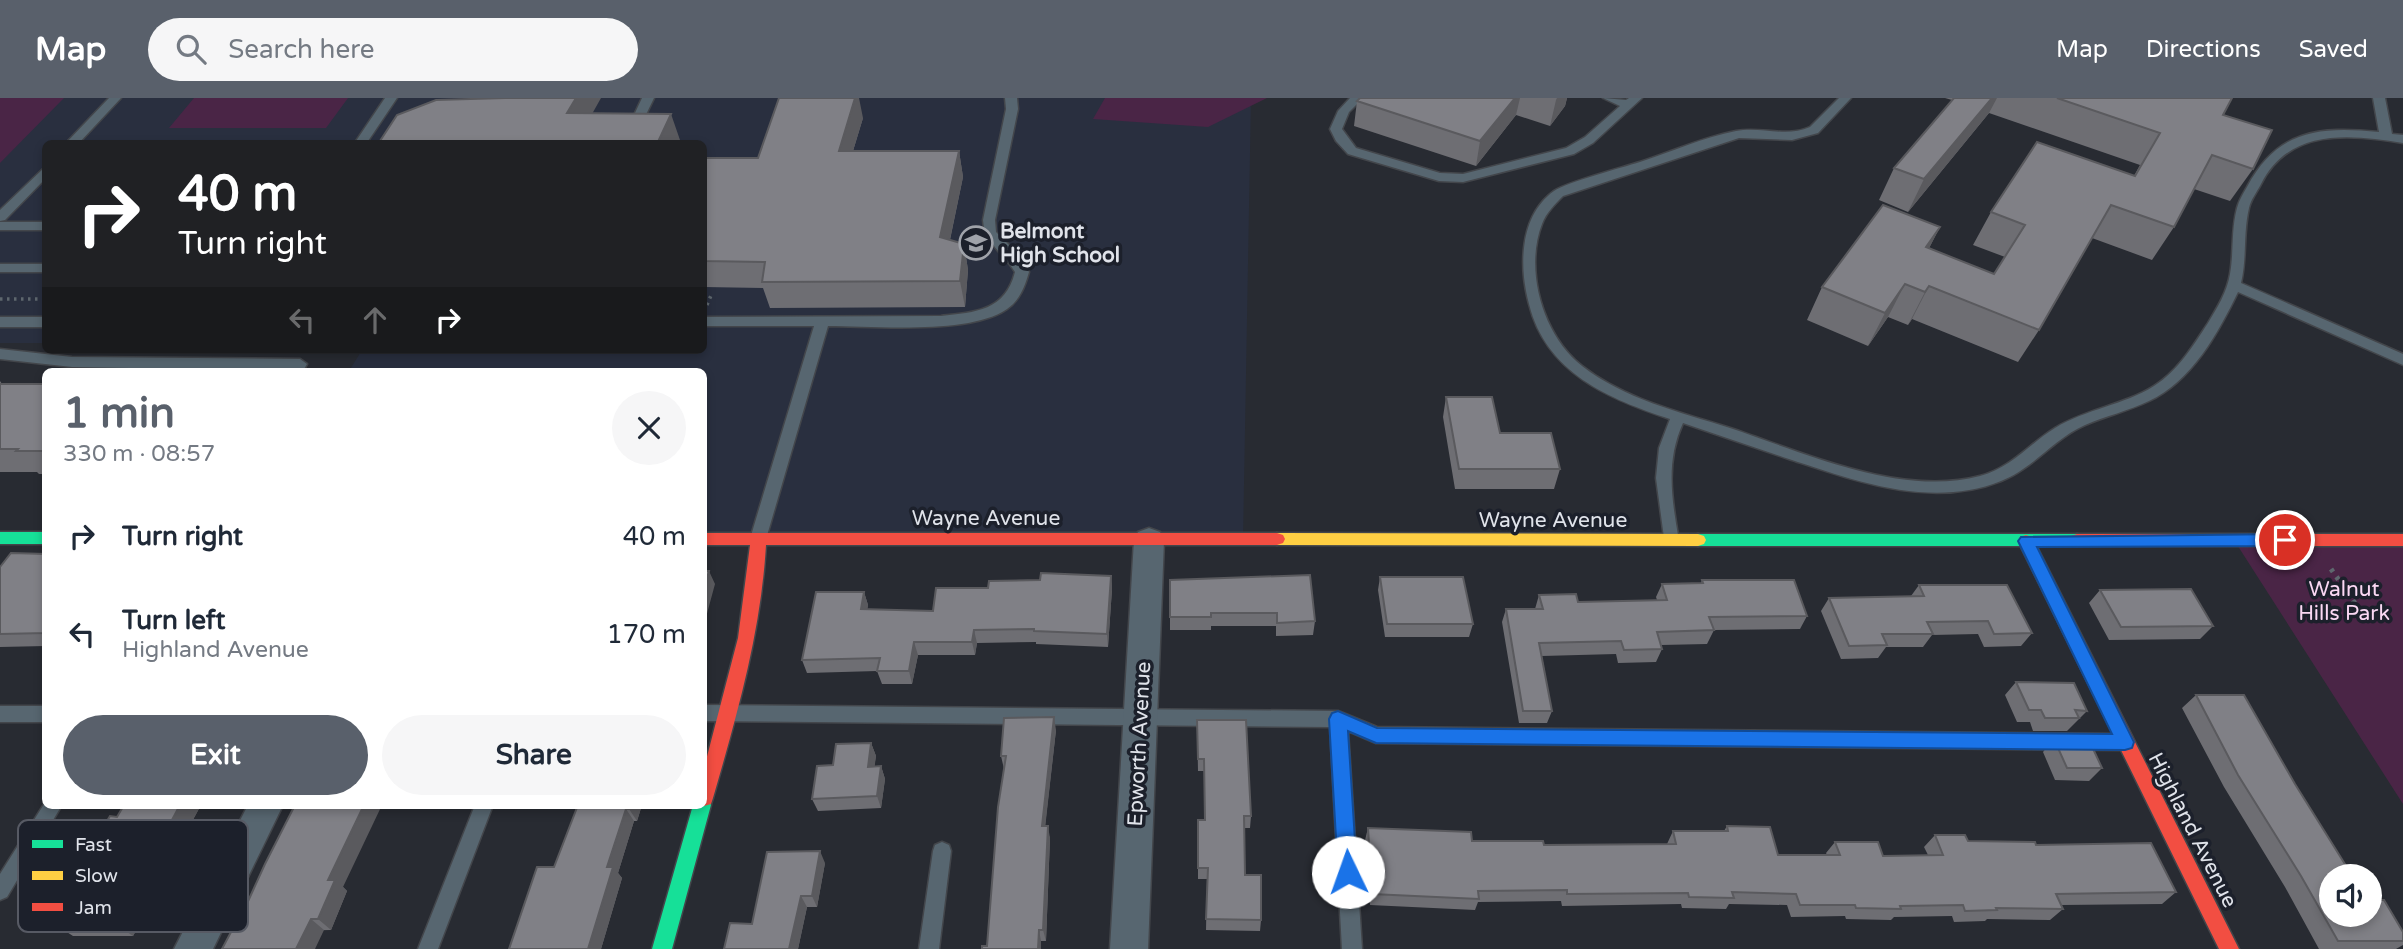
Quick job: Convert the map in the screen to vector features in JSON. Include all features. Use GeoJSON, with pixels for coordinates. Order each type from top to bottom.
{"type":"FeatureCollection","features":[{"type":"Feature","properties":{"kind":"main road","name":"Wayne Avenue"},"geometry":{"type":"LineString","coordinates":[[707,539],[2403,540]]}},
{"type":"Feature","properties":{"kind":"main road"},"geometry":{"type":"LineString","coordinates":[[707,787],[754,613],[759,571],[758,539]]}},
{"type":"Feature","properties":{"kind":"main road","name":"Highland Avenue"},"geometry":{"type":"LineString","coordinates":[[2026,541],[2229,949]]}},
{"type":"Feature","properties":{"kind":"main road"},"geometry":{"type":"LineString","coordinates":[[662,949],[701,809]]}},
{"type":"Feature","properties":{"kind":"street","name":"Epworth Avenue"},"geometry":{"type":"LineString","coordinates":[[1129,949],[1149,540]]}},
{"type":"Feature","properties":{"kind":"street"},"geometry":{"type":"LineString","coordinates":[[248,841],[264,809]]}},
{"type":"Feature","properties":{"kind":"street"},"geometry":{"type":"LineString","coordinates":[[193,949],[202,932]]}},
{"type":"Feature","properties":{"kind":"lane"},"geometry":{"type":"LineString","coordinates":[[75,140],[115,98]]}},
{"type":"Feature","properties":{"kind":"lane"},"geometry":{"type":"LineString","coordinates":[[363,140],[391,98]]}},
{"type":"Feature","properties":{"kind":"lane"},"geometry":{"type":"LineString","coordinates":[[634,128],[648,98]]}},
{"type":"Feature","properties":{"kind":"lane"},"geometry":{"type":"LineString","coordinates":[[707,321],[941,321],[974,317],[999,308],[1015,297],[1022,272],[1013,257],[990,233],[989,220],[1012,109],[1011,98]]}},
{"type":"Feature","properties":{"kind":"lane"},"geometry":{"type":"LineString","coordinates":[[1357,98],[1344,111],[1336,129],[1352,151],[1439,177],[1463,178],[1570,151],[1589,140],[1632,102]]}},
{"type":"Feature","properties":{"kind":"lane"},"geometry":{"type":"LineString","coordinates":[[1609,98],[1632,102]]}},
{"type":"Feature","properties":{"kind":"lane"},"geometry":{"type":"LineString","coordinates":[[1845,98],[1814,130],[1807,133],[1792,136],[1738,134],[1559,193],[1544,209],[1535,227],[1531,253],[1535,299],[1546,333],[1560,354],[1614,392],[1678,418],[1858,476],[1892,484],[1924,487],[1964,485],[1995,478],[2014,468],[2061,430],[2090,416],[2133,404],[2159,392],[2183,370],[2234,285],[2243,206],[2257,178],[2278,151],[2310,138],[2358,134],[2403,139]]}},
{"type":"Feature","properties":{"kind":"lane"},"geometry":{"type":"LineString","coordinates":[[2379,98],[2386,136]]}},
{"type":"Feature","properties":{"kind":"lane"},"geometry":{"type":"LineString","coordinates":[[0,217],[42,174]]}},
{"type":"Feature","properties":{"kind":"lane"},"geometry":{"type":"LineString","coordinates":[[30,187],[42,187]]}},
{"type":"Feature","properties":{"kind":"lane"},"geometry":{"type":"LineString","coordinates":[[0,226],[42,226]]}},
{"type":"Feature","properties":{"kind":"lane"},"geometry":{"type":"LineString","coordinates":[[0,268],[42,268]]}},
{"type":"Feature","properties":{"kind":"lane"},"geometry":{"type":"LineString","coordinates":[[2234,285],[2403,360]]}},
{"type":"Feature","properties":{"kind":"lane"},"geometry":{"type":"LineString","coordinates":[[758,539],[823,320]]}},
{"type":"Feature","properties":{"kind":"lane"},"geometry":{"type":"LineString","coordinates":[[0,322],[42,322]]}},
{"type":"Feature","properties":{"kind":"lane"},"geometry":{"type":"LineString","coordinates":[[0,354],[72,362],[223,367],[300,364],[298,368]]}},
{"type":"Feature","properties":{"kind":"lane"},"geometry":{"type":"LineString","coordinates":[[1671,541],[1661,478],[1663,455],[1678,418]]}},
{"type":"Feature","properties":{"kind":"lane"},"geometry":{"type":"LineString","coordinates":[[707,713],[1338,719],[1376,735],[2125,742]]}},
{"type":"Feature","properties":{"kind":"lane"},"geometry":{"type":"LineString","coordinates":[[0,714],[42,714]]}},
{"type":"Feature","properties":{"kind":"lane"},"geometry":{"type":"LineString","coordinates":[[1338,719],[1352,949]]}},
{"type":"Feature","properties":{"kind":"lane"},"geometry":{"type":"LineString","coordinates":[[428,949],[482,809]]}},
{"type":"Feature","properties":{"kind":"lane"},"geometry":{"type":"LineString","coordinates":[[929,949],[942,851]]}},
{"type":"Feature","properties":{"kind":"lane"},"geometry":{"type":"LineString","coordinates":[[0,891],[18,862]]}},
{"type":"Feature","properties":{"kind":"path"},"geometry":{"type":"LineString","coordinates":[[0,299],[42,299]]}},
{"type":"Feature","properties":{"kind":"path"},"geometry":{"type":"LineString","coordinates":[[2311,540],[2364,616]]}},
{"type":"Feature","properties":{"kind":"shaded area","name":"Belmont High School"},"geometry":{"type":"Polygon","coordinates":[[[0,98],[1251,98],[1243,540],[707,539],[707,368],[351,368],[360,354],[707,354],[707,140],[42,140],[42,343],[0,343],[0,98]]]}},
{"type":"Feature","properties":{"kind":"green space"},"geometry":{"type":"Polygon","coordinates":[[[0,98],[64,98],[0,163],[0,98]]]}},
{"type":"Feature","properties":{"kind":"green space"},"geometry":{"type":"Polygon","coordinates":[[[194,98],[348,98],[326,128],[169,128],[194,98]]]}},
{"type":"Feature","properties":{"kind":"green space"},"geometry":{"type":"Polygon","coordinates":[[[1105,98],[1267,98],[1208,127],[1093,119],[1105,98]]]}},
{"type":"Feature","properties":{"kind":"green space","name":"Walnut Hills Park"},"geometry":{"type":"Polygon","coordinates":[[[2234,540],[2403,540],[2403,804],[2234,540]]]}},
{"type":"Feature","properties":{"kind":"building"},"geometry":{"type":"Polygon","coordinates":[[[576,98],[567,113],[671,114],[659,140],[381,140],[397,115],[436,100],[576,98]]]}},
{"type":"Feature","properties":{"kind":"building","name":"Belmont High School"},"geometry":{"type":"Polygon","coordinates":[[[779,98],[855,98],[839,151],[959,151],[940,237],[964,244],[960,281],[762,282],[765,262],[707,261],[707,158],[758,158],[779,98]]]}},
{"type":"Feature","properties":{"kind":"building"},"geometry":{"type":"Polygon","coordinates":[[[1360,98],[1515,98],[1480,141],[1357,101],[1360,98]]]}},
{"type":"Feature","properties":{"kind":"building"},"geometry":{"type":"Polygon","coordinates":[[[1954,98],[1992,98],[1924,179],[1894,168],[1954,98]]]}},
{"type":"Feature","properties":{"kind":"building"},"geometry":{"type":"Polygon","coordinates":[[[2057,98],[2232,98],[2223,115],[2272,130],[2253,169],[2212,155],[2174,227],[2111,205],[2039,330],[1929,286],[1925,292],[1905,284],[1885,313],[1822,287],[1883,205],[1940,227],[1926,247],[1994,274],[2025,225],[1991,212],[2037,142],[2135,176],[2160,133],[2057,98]]]}},
{"type":"Feature","properties":{"kind":"building"},"geometry":{"type":"Polygon","coordinates":[[[0,384],[42,384],[42,451],[0,449],[0,384]]]}},
{"type":"Feature","properties":{"kind":"building"},"geometry":{"type":"Polygon","coordinates":[[[1446,397],[1492,397],[1500,433],[1551,433],[1560,469],[1459,469],[1446,397]]]}},
{"type":"Feature","properties":{"kind":"building"},"geometry":{"type":"Polygon","coordinates":[[[11,553],[42,554],[42,633],[0,634],[0,567],[11,553]]]}},
{"type":"Feature","properties":{"kind":"building"},"geometry":{"type":"Polygon","coordinates":[[[1041,573],[1111,576],[1107,634],[1034,629],[974,630],[972,642],[914,642],[909,671],[877,671],[880,658],[802,660],[816,592],[864,592],[861,609],[933,611],[936,588],[988,588],[989,581],[1040,580],[1041,573]]]}},
{"type":"Feature","properties":{"kind":"building"},"geometry":{"type":"Polygon","coordinates":[[[1310,575],[1315,621],[1277,623],[1277,613],[1211,613],[1211,617],[1170,617],[1170,580],[1310,575]]]}},
{"type":"Feature","properties":{"kind":"building"},"geometry":{"type":"Polygon","coordinates":[[[1380,577],[1463,577],[1473,624],[1387,624],[1380,577]]]}},
{"type":"Feature","properties":{"kind":"building"},"geometry":{"type":"Polygon","coordinates":[[[1702,580],[1794,580],[1807,616],[1709,617],[1714,630],[1657,632],[1662,649],[1624,650],[1621,641],[1539,643],[1552,711],[1523,711],[1506,609],[1543,609],[1539,595],[1576,594],[1578,602],[1667,600],[1662,584],[1703,583],[1702,580]]]}},
{"type":"Feature","properties":{"kind":"building"},"geometry":{"type":"Polygon","coordinates":[[[1919,585],[2007,585],[2032,633],[1994,634],[1988,621],[1927,622],[1933,634],[1882,634],[1887,645],[1849,646],[1829,598],[1924,596],[1919,585]]]}},
{"type":"Feature","properties":{"kind":"building"},"geometry":{"type":"Polygon","coordinates":[[[2191,589],[2213,626],[2121,627],[2100,590],[2191,589]]]}},
{"type":"Feature","properties":{"kind":"building"},"geometry":{"type":"Polygon","coordinates":[[[2016,682],[2074,683],[2087,711],[2075,710],[2079,718],[2045,718],[2041,710],[2029,710],[2016,682]]]}},
{"type":"Feature","properties":{"kind":"building"},"geometry":{"type":"Polygon","coordinates":[[[2196,695],[2244,695],[2345,864],[2319,864],[2319,908],[2301,876],[2238,775],[2196,695]]]}},
{"type":"Feature","properties":{"kind":"building"},"geometry":{"type":"Polygon","coordinates":[[[1054,717],[1042,826],[1048,826],[1043,930],[1039,930],[1038,949],[982,949],[982,946],[987,946],[998,807],[1006,756],[1001,756],[1004,718],[1054,717]]]}},
{"type":"Feature","properties":{"kind":"building"},"geometry":{"type":"Polygon","coordinates":[[[1197,720],[1246,720],[1251,816],[1244,816],[1245,875],[1261,875],[1261,920],[1206,919],[1208,868],[1198,868],[1198,820],[1205,820],[1204,759],[1198,759],[1197,720]]]}},
{"type":"Feature","properties":{"kind":"building"},"geometry":{"type":"Polygon","coordinates":[[[2054,739],[2089,740],[2102,768],[2067,768],[2054,739]]]}},
{"type":"Feature","properties":{"kind":"building"},"geometry":{"type":"Polygon","coordinates":[[[871,743],[868,767],[881,766],[877,796],[812,799],[817,766],[833,765],[836,744],[871,743]]]}},
{"type":"Feature","properties":{"kind":"building"},"geometry":{"type":"Polygon","coordinates":[[[122,809],[178,809],[173,818],[178,818],[177,820],[108,820],[110,816],[117,817],[122,809]]]}},
{"type":"Feature","properties":{"kind":"building"},"geometry":{"type":"Polygon","coordinates":[[[293,809],[362,809],[328,880],[335,880],[318,919],[311,919],[296,949],[222,949],[231,932],[248,932],[248,901],[293,809]]]}},
{"type":"Feature","properties":{"kind":"building"},"geometry":{"type":"Polygon","coordinates":[[[576,809],[626,809],[607,867],[613,867],[588,949],[509,949],[537,867],[554,867],[576,809]]]}},
{"type":"Feature","properties":{"kind":"building"},"geometry":{"type":"Polygon","coordinates":[[[1727,826],[1770,827],[1778,855],[1840,855],[1835,842],[1878,842],[1883,856],[1943,855],[1935,835],[1965,835],[1968,841],[2035,842],[2036,845],[2151,843],[2176,892],[2056,894],[2063,909],[1996,908],[1997,910],[1965,911],[1963,905],[1900,906],[1901,909],[1856,908],[1855,905],[1800,905],[1796,894],[1732,892],[1734,898],[1689,897],[1688,893],[1567,894],[1567,890],[1478,891],[1479,899],[1372,894],[1368,828],[1471,832],[1472,841],[1543,841],[1544,845],[1676,844],[1673,831],[1728,831],[1727,826]]]}},
{"type":"Feature","properties":{"kind":"building"},"geometry":{"type":"Polygon","coordinates":[[[820,851],[812,896],[801,896],[789,949],[724,949],[730,923],[752,924],[767,852],[820,851]]]}},
{"type":"Feature","properties":{"kind":"building"},"geometry":{"type":"Polygon","coordinates":[[[2382,900],[2403,932],[2403,941],[2338,941],[2330,927],[2382,927],[2382,900]]]}},
{"type":"Feature","properties":{"kind":"traffic: fast"},"geometry":{"type":"LineString","coordinates":[[0,538],[42,538]]}},
{"type":"Feature","properties":{"kind":"traffic: fast"},"geometry":{"type":"LineString","coordinates":[[1698,540],[2077,540]]}},
{"type":"Feature","properties":{"kind":"traffic: fast"},"geometry":{"type":"LineString","coordinates":[[662,949],[701,809]]}},
{"type":"Feature","properties":{"kind":"traffic: slow"},"geometry":{"type":"LineString","coordinates":[[1277,539],[1698,540]]}},
{"type":"Feature","properties":{"kind":"traffic: jam"},"geometry":{"type":"LineString","coordinates":[[707,539],[1277,539]]}},
{"type":"Feature","properties":{"kind":"traffic: jam"},"geometry":{"type":"LineString","coordinates":[[707,787],[746,638],[758,539]]}},
{"type":"Feature","properties":{"kind":"traffic: jam"},"geometry":{"type":"LineString","coordinates":[[2077,540],[2403,540]]}},
{"type":"Feature","properties":{"kind":"traffic: jam"},"geometry":{"type":"LineString","coordinates":[[2026,541],[2229,949]]}},
{"type":"Feature","properties":{"kind":"place","name":"Belmont High School"},"geometry":{"type":"Point","coordinates":[976,243]}},
{"type":"Feature","properties":{"kind":"route"},"geometry":{"type":"LineString","coordinates":[[1348,872],[1338,719],[1376,735],[2125,742],[2026,541],[2285,540]]}}]}
